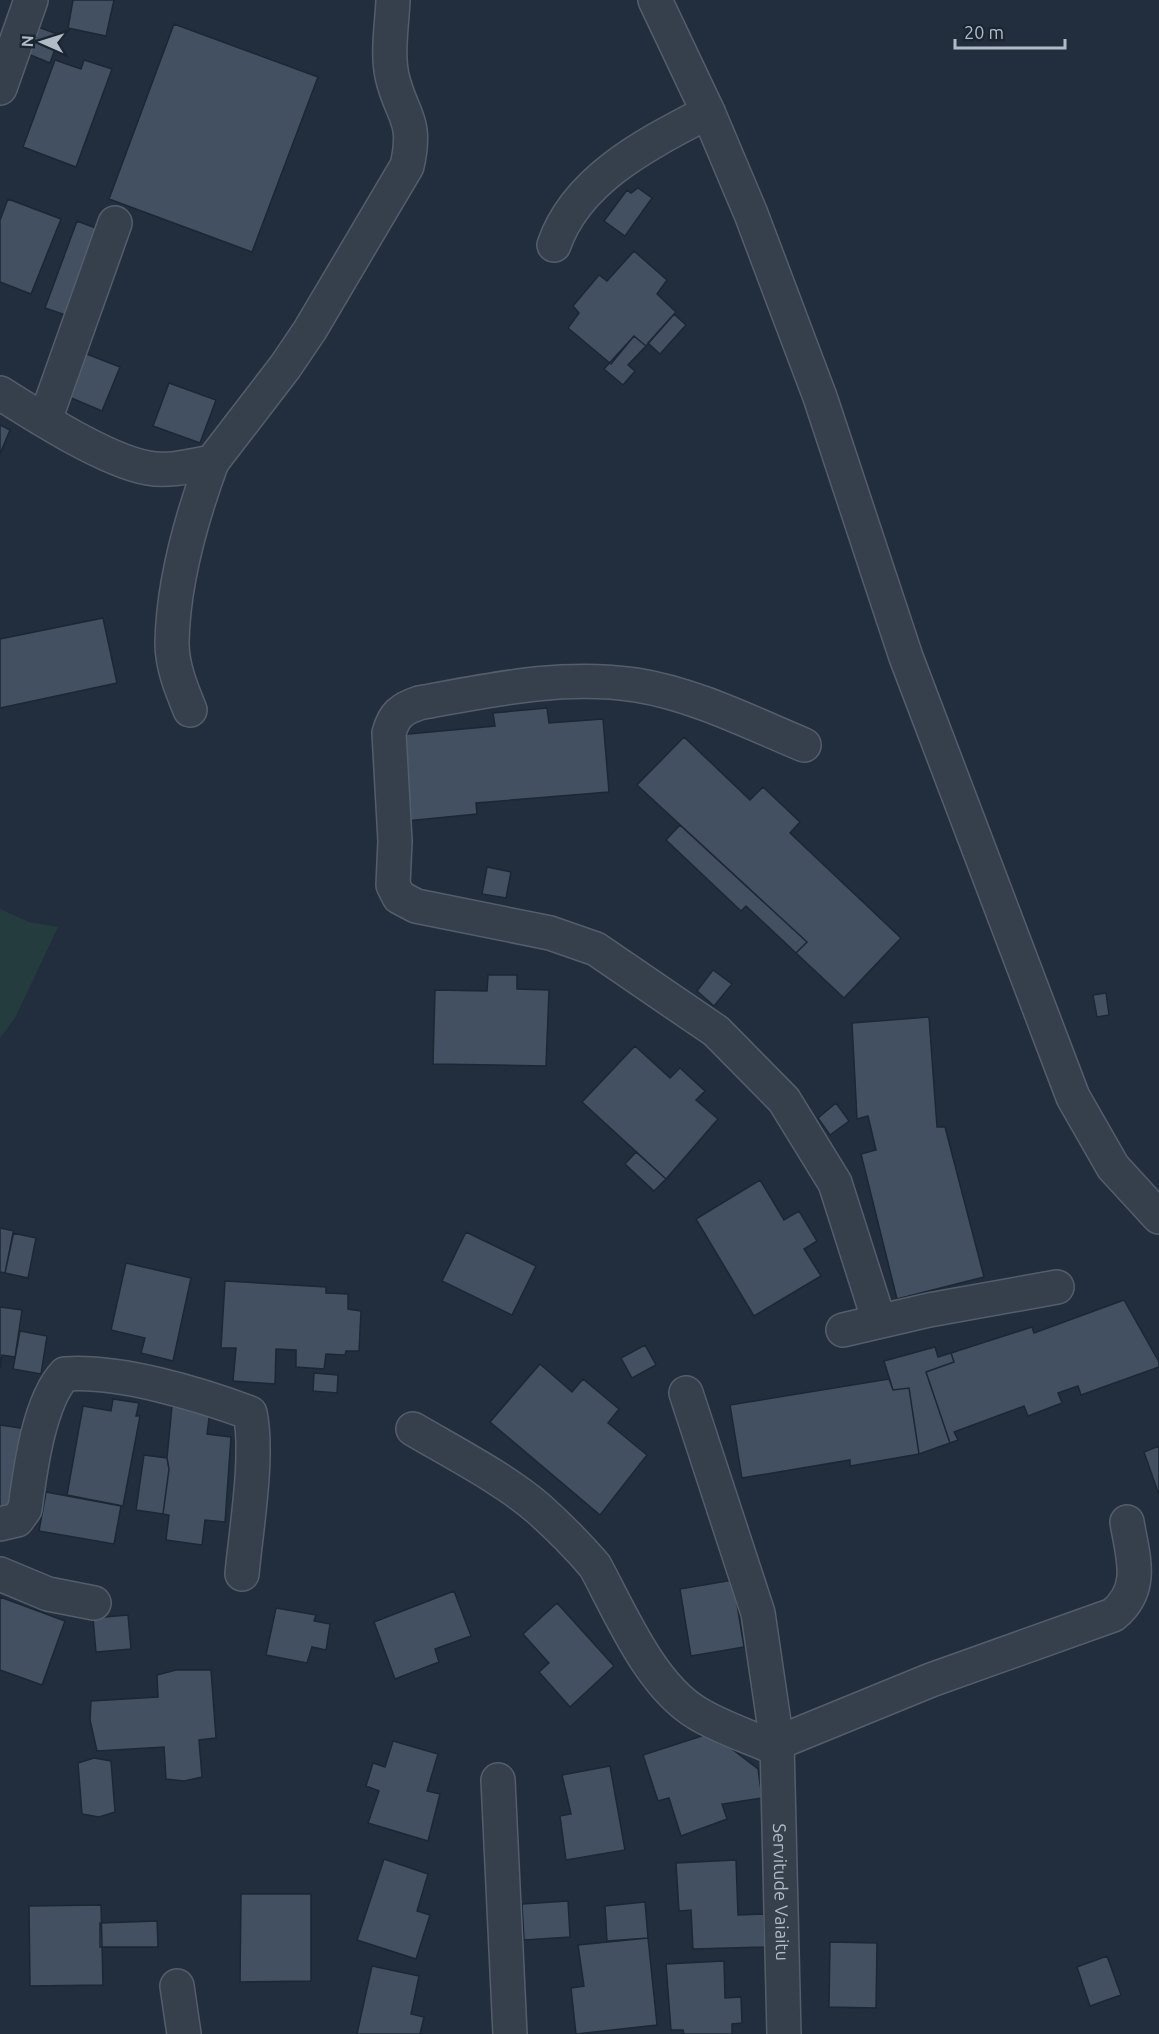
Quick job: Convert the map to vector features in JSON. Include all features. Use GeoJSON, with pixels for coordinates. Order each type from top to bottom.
{"type":"FeatureCollection","features":[{"type":"Feature","properties":{"kind":"street"},"geometry":{"type":"LineString","coordinates":[[0,88],[31,0]]}},
{"type":"Feature","properties":{"kind":"street"},"geometry":{"type":"LineString","coordinates":[[190,710],[178,680],[172,644],[184,558],[195,508],[212,462],[310,330],[406,166],[410,151],[410,122],[392,76],[390,60],[393,0]]}},
{"type":"Feature","properties":{"kind":"street"},"geometry":{"type":"LineString","coordinates":[[655,0],[708,112],[751,214],[820,398],[906,657],[1073,1097],[1113,1167],[1159,1217]]}},
{"type":"Feature","properties":{"kind":"street"},"geometry":{"type":"LineString","coordinates":[[554,245],[576,202],[599,180],[636,152],[708,112]]}},
{"type":"Feature","properties":{"kind":"street"},"geometry":{"type":"LineString","coordinates":[[45,420],[115,224]]}},
{"type":"Feature","properties":{"kind":"street"},"geometry":{"type":"LineString","coordinates":[[0,393],[45,420],[118,458],[148,468],[179,469],[212,462]]}},
{"type":"Feature","properties":{"kind":"street"},"geometry":{"type":"LineString","coordinates":[[804,745],[716,708],[636,685],[555,681],[418,703],[404,708],[393,719],[389,733],[396,841],[393,885],[399,897],[416,906],[550,933],[596,949],[716,1031],[784,1100],[836,1183],[879,1321]]}},
{"type":"Feature","properties":{"kind":"street"},"geometry":{"type":"LineString","coordinates":[[843,1330],[1057,1287]]}},
{"type":"Feature","properties":{"kind":"street"},"geometry":{"type":"LineString","coordinates":[[0,1524],[17,1520],[25,1509],[43,1413],[56,1384],[65,1374],[83,1372],[109,1376],[211,1398],[250,1413],[252,1425],[251,1478],[242,1574]]}},
{"type":"Feature","properties":{"kind":"street","name":"Servitude Vaiaitu"},"geometry":{"type":"LineString","coordinates":[[686,1392],[754,1597],[777,1746],[784,2034]]}},
{"type":"Feature","properties":{"kind":"street"},"geometry":{"type":"LineString","coordinates":[[413,1429],[469,1462],[537,1508],[584,1553],[595,1566],[653,1669],[675,1696],[696,1713],[777,1746],[931,1680],[1113,1615],[1125,1605],[1134,1584],[1127,1522]]}},
{"type":"Feature","properties":{"kind":"street"},"geometry":{"type":"LineString","coordinates":[[0,1574],[48,1593],[94,1603]]}},
{"type":"Feature","properties":{"kind":"street"},"geometry":{"type":"LineString","coordinates":[[498,1780],[510,2034]]}},
{"type":"Feature","properties":{"kind":"street"},"geometry":{"type":"LineString","coordinates":[[177,1986],[184,2034]]}},
{"type":"Feature","properties":{"kind":"green space"},"geometry":{"type":"Polygon","coordinates":[[[0,909],[29,922],[58,927],[15,1018],[0,1038],[0,909]]]}},
{"type":"Feature","properties":{"kind":"building"},"geometry":{"type":"Polygon","coordinates":[[[73,0],[114,0],[106,36],[68,28],[73,0]]]}},
{"type":"Feature","properties":{"kind":"building"},"geometry":{"type":"Polygon","coordinates":[[[174,24],[318,77],[252,252],[109,199],[174,24]]]}},
{"type":"Feature","properties":{"kind":"building"},"geometry":{"type":"Polygon","coordinates":[[[38,27],[60,35],[50,63],[28,54],[38,27]]]}},
{"type":"Feature","properties":{"kind":"building"},"geometry":{"type":"Polygon","coordinates":[[[55,60],[81,69],[84,60],[112,69],[76,167],[23,147],[55,60]]]}},
{"type":"Feature","properties":{"kind":"building"},"geometry":{"type":"Polygon","coordinates":[[[638,188],[652,198],[625,236],[604,221],[627,190],[631,193],[638,188]]]}},
{"type":"Feature","properties":{"kind":"building"},"geometry":{"type":"Polygon","coordinates":[[[8,199],[61,219],[31,294],[0,282],[0,220],[8,199]]]}},
{"type":"Feature","properties":{"kind":"building"},"geometry":{"type":"Polygon","coordinates":[[[77,221],[109,233],[77,319],[45,308],[77,221]]]}},
{"type":"Feature","properties":{"kind":"building"},"geometry":{"type":"Polygon","coordinates":[[[634,251],[667,280],[657,294],[676,312],[646,346],[634,336],[611,364],[568,328],[579,313],[573,306],[599,275],[607,281],[634,251]]]}},
{"type":"Feature","properties":{"kind":"building"},"geometry":{"type":"Polygon","coordinates":[[[674,314],[686,325],[660,354],[648,343],[674,314]]]}},
{"type":"Feature","properties":{"kind":"building"},"geometry":{"type":"Polygon","coordinates":[[[634,336],[646,346],[628,365],[635,371],[623,385],[604,369],[634,336]]]}},
{"type":"Feature","properties":{"kind":"building"},"geometry":{"type":"Polygon","coordinates":[[[79,351],[120,367],[102,411],[62,394],[79,351]]]}},
{"type":"Feature","properties":{"kind":"building"},"geometry":{"type":"Polygon","coordinates":[[[169,383],[216,400],[200,443],[153,426],[169,383]]]}},
{"type":"Feature","properties":{"kind":"building"},"geometry":{"type":"Polygon","coordinates":[[[0,425],[10,430],[0,454],[0,425]]]}},
{"type":"Feature","properties":{"kind":"building"},"geometry":{"type":"Polygon","coordinates":[[[103,618],[117,683],[0,708],[0,639],[103,618]]]}},
{"type":"Feature","properties":{"kind":"building"},"geometry":{"type":"Polygon","coordinates":[[[547,708],[549,723],[603,719],[609,792],[476,803],[477,814],[406,821],[398,735],[495,726],[493,713],[547,708]]]}},
{"type":"Feature","properties":{"kind":"building"},"geometry":{"type":"Polygon","coordinates":[[[684,737],[750,800],[763,787],[800,822],[790,833],[901,938],[844,998],[796,953],[807,942],[637,785],[684,737]]]}},
{"type":"Feature","properties":{"kind":"building"},"geometry":{"type":"Polygon","coordinates":[[[680,825],[807,942],[796,953],[746,906],[741,911],[666,840],[680,825]]]}},
{"type":"Feature","properties":{"kind":"building"},"geometry":{"type":"Polygon","coordinates":[[[487,867],[511,872],[506,898],[482,894],[487,867]]]}},
{"type":"Feature","properties":{"kind":"building"},"geometry":{"type":"Polygon","coordinates":[[[713,970],[732,984],[714,1006],[697,991],[713,970]]]}},
{"type":"Feature","properties":{"kind":"building"},"geometry":{"type":"Polygon","coordinates":[[[488,975],[517,975],[517,989],[549,990],[546,1066],[433,1064],[435,990],[487,991],[488,975]]]}},
{"type":"Feature","properties":{"kind":"building"},"geometry":{"type":"Polygon","coordinates":[[[1106,993],[1109,1015],[1097,1017],[1093,995],[1106,993]]]}},
{"type":"Feature","properties":{"kind":"building"},"geometry":{"type":"Polygon","coordinates":[[[929,1017],[937,1127],[945,1127],[984,1277],[897,1299],[861,1154],[876,1150],[868,1116],[857,1119],[852,1023],[929,1017]]]}},
{"type":"Feature","properties":{"kind":"building"},"geometry":{"type":"Polygon","coordinates":[[[635,1046],[670,1078],[680,1068],[705,1091],[696,1100],[718,1119],[666,1179],[582,1102],[635,1046]]]}},
{"type":"Feature","properties":{"kind":"building"},"geometry":{"type":"Polygon","coordinates":[[[836,1103],[849,1121],[830,1135],[818,1118],[836,1103]]]}},
{"type":"Feature","properties":{"kind":"building"},"geometry":{"type":"Polygon","coordinates":[[[636,1152],[666,1179],[654,1191],[625,1164],[636,1152]]]}},
{"type":"Feature","properties":{"kind":"building"},"geometry":{"type":"Polygon","coordinates":[[[760,1180],[784,1220],[799,1211],[817,1241],[804,1249],[821,1276],[754,1316],[696,1219],[760,1180]]]}},
{"type":"Feature","properties":{"kind":"building"},"geometry":{"type":"Polygon","coordinates":[[[0,1228],[14,1231],[5,1273],[0,1272],[0,1228]]]}},
{"type":"Feature","properties":{"kind":"building"},"geometry":{"type":"Polygon","coordinates":[[[466,1232],[536,1266],[512,1315],[442,1281],[466,1232]]]}},
{"type":"Feature","properties":{"kind":"building"},"geometry":{"type":"Polygon","coordinates":[[[13,1233],[36,1238],[28,1278],[5,1273],[13,1233]]]}},
{"type":"Feature","properties":{"kind":"building"},"geometry":{"type":"Polygon","coordinates":[[[126,1263],[191,1278],[173,1361],[141,1353],[145,1338],[111,1330],[126,1263]]]}},
{"type":"Feature","properties":{"kind":"building"},"geometry":{"type":"Polygon","coordinates":[[[225,1281],[326,1287],[326,1293],[348,1294],[348,1309],[361,1311],[359,1351],[346,1351],[345,1355],[326,1354],[324,1369],[296,1367],[296,1350],[276,1349],[275,1384],[233,1381],[236,1348],[221,1348],[225,1281]]]}},
{"type":"Feature","properties":{"kind":"building"},"geometry":{"type":"Polygon","coordinates":[[[1124,1300],[1159,1362],[1159,1367],[1081,1395],[1078,1386],[1058,1393],[1062,1403],[1028,1416],[1024,1406],[954,1432],[958,1440],[950,1443],[926,1372],[954,1362],[951,1353],[1032,1327],[1034,1333],[1124,1300]]]}},
{"type":"Feature","properties":{"kind":"building"},"geometry":{"type":"Polygon","coordinates":[[[0,1307],[22,1310],[15,1357],[2,1355],[0,1369],[0,1307]]]}},
{"type":"Feature","properties":{"kind":"building"},"geometry":{"type":"Polygon","coordinates":[[[20,1331],[47,1336],[41,1374],[13,1369],[20,1331]]]}},
{"type":"Feature","properties":{"kind":"building"},"geometry":{"type":"Polygon","coordinates":[[[645,1345],[656,1365],[632,1378],[621,1358],[645,1345]]]}},
{"type":"Feature","properties":{"kind":"building"},"geometry":{"type":"Polygon","coordinates":[[[935,1347],[938,1357],[951,1353],[954,1362],[926,1372],[950,1443],[919,1454],[909,1388],[893,1390],[884,1361],[935,1347]]]}},
{"type":"Feature","properties":{"kind":"building"},"geometry":{"type":"Polygon","coordinates":[[[540,1364],[572,1392],[583,1379],[619,1409],[608,1423],[647,1455],[600,1515],[490,1422],[540,1364]]]}},
{"type":"Feature","properties":{"kind":"building"},"geometry":{"type":"Polygon","coordinates":[[[314,1373],[338,1375],[337,1393],[313,1391],[314,1373]]]}},
{"type":"Feature","properties":{"kind":"building"},"geometry":{"type":"Polygon","coordinates":[[[889,1379],[893,1390],[909,1388],[919,1454],[850,1466],[850,1460],[742,1478],[730,1405],[889,1379]]]}},
{"type":"Feature","properties":{"kind":"building"},"geometry":{"type":"Polygon","coordinates":[[[113,1399],[139,1403],[136,1416],[140,1416],[123,1506],[67,1495],[83,1406],[111,1411],[113,1399]]]}},
{"type":"Feature","properties":{"kind":"building"},"geometry":{"type":"Polygon","coordinates":[[[172,1406],[210,1410],[207,1434],[231,1437],[225,1522],[205,1520],[202,1545],[166,1540],[169,1515],[163,1514],[169,1469],[167,1458],[172,1406]]]}},
{"type":"Feature","properties":{"kind":"building"},"geometry":{"type":"Polygon","coordinates":[[[0,1425],[27,1429],[15,1503],[3,1508],[0,1507],[0,1425]]]}},
{"type":"Feature","properties":{"kind":"building"},"geometry":{"type":"Polygon","coordinates":[[[1159,1446],[1159,1495],[1144,1452],[1159,1446]]]}},
{"type":"Feature","properties":{"kind":"building"},"geometry":{"type":"Polygon","coordinates":[[[144,1455],[167,1458],[169,1469],[163,1514],[136,1510],[144,1455]]]}},
{"type":"Feature","properties":{"kind":"building"},"geometry":{"type":"Polygon","coordinates":[[[46,1492],[121,1506],[114,1544],[39,1531],[46,1492]]]}},
{"type":"Feature","properties":{"kind":"building"},"geometry":{"type":"Polygon","coordinates":[[[733,1580],[744,1647],[691,1656],[680,1589],[733,1580]]]}},
{"type":"Feature","properties":{"kind":"building"},"geometry":{"type":"Polygon","coordinates":[[[454,1591],[471,1636],[435,1649],[439,1662],[395,1679],[374,1622],[454,1591]]]}},
{"type":"Feature","properties":{"kind":"building"},"geometry":{"type":"Polygon","coordinates":[[[0,1597],[65,1621],[42,1685],[0,1670],[0,1597]]]}},
{"type":"Feature","properties":{"kind":"building"},"geometry":{"type":"Polygon","coordinates":[[[557,1603],[614,1666],[570,1707],[539,1672],[549,1663],[523,1634],[557,1603]]]}},
{"type":"Feature","properties":{"kind":"building"},"geometry":{"type":"Polygon","coordinates":[[[276,1608],[316,1615],[314,1621],[330,1624],[326,1650],[312,1647],[307,1663],[266,1655],[276,1608]]]}},
{"type":"Feature","properties":{"kind":"building"},"geometry":{"type":"Polygon","coordinates":[[[128,1615],[131,1649],[96,1652],[93,1618],[128,1615]]]}},
{"type":"Feature","properties":{"kind":"building"},"geometry":{"type":"Polygon","coordinates":[[[176,1670],[211,1670],[216,1738],[199,1740],[202,1777],[184,1781],[166,1779],[164,1747],[97,1751],[90,1720],[91,1701],[158,1697],[157,1675],[176,1670]]]}},
{"type":"Feature","properties":{"kind":"building"},"geometry":{"type":"Polygon","coordinates":[[[711,1733],[758,1769],[762,1798],[722,1804],[727,1819],[681,1836],[669,1798],[658,1801],[643,1755],[711,1733]]]}},
{"type":"Feature","properties":{"kind":"building"},"geometry":{"type":"Polygon","coordinates":[[[393,1741],[438,1754],[427,1791],[440,1794],[428,1841],[368,1823],[379,1791],[366,1786],[373,1763],[385,1767],[393,1741]]]}},
{"type":"Feature","properties":{"kind":"building"},"geometry":{"type":"Polygon","coordinates":[[[94,1758],[111,1761],[115,1812],[99,1817],[82,1814],[78,1763],[94,1758]]]}},
{"type":"Feature","properties":{"kind":"building"},"geometry":{"type":"Polygon","coordinates":[[[610,1766],[625,1850],[566,1860],[560,1816],[571,1814],[562,1775],[610,1766]]]}},
{"type":"Feature","properties":{"kind":"building"},"geometry":{"type":"Polygon","coordinates":[[[384,1859],[428,1874],[417,1911],[430,1915],[416,1959],[357,1940],[384,1859]]]}},
{"type":"Feature","properties":{"kind":"building"},"geometry":{"type":"Polygon","coordinates":[[[736,1860],[738,1915],[764,1914],[765,1947],[693,1949],[691,1910],[679,1911],[676,1863],[736,1860]]]}},
{"type":"Feature","properties":{"kind":"building"},"geometry":{"type":"Polygon","coordinates":[[[241,1894],[311,1894],[311,1981],[240,1982],[241,1894]]]}},
{"type":"Feature","properties":{"kind":"building"},"geometry":{"type":"Polygon","coordinates":[[[568,1901],[570,1937],[524,1940],[522,1904],[568,1901]]]}},
{"type":"Feature","properties":{"kind":"building"},"geometry":{"type":"Polygon","coordinates":[[[645,1902],[648,1938],[607,1941],[605,1906],[645,1902]]]}},
{"type":"Feature","properties":{"kind":"building"},"geometry":{"type":"Polygon","coordinates":[[[101,1905],[103,1985],[30,1986],[29,1906],[101,1905]]]}},
{"type":"Feature","properties":{"kind":"building"},"geometry":{"type":"Polygon","coordinates":[[[157,1921],[158,1947],[100,1947],[100,1923],[157,1921]]]}},
{"type":"Feature","properties":{"kind":"building"},"geometry":{"type":"Polygon","coordinates":[[[648,1938],[657,2025],[576,2034],[571,1988],[584,1986],[578,1945],[648,1938]]]}},
{"type":"Feature","properties":{"kind":"building"},"geometry":{"type":"Polygon","coordinates":[[[830,1942],[877,1943],[876,2008],[829,2007],[830,1942]]]}},
{"type":"Feature","properties":{"kind":"building"},"geometry":{"type":"Polygon","coordinates":[[[1107,1956],[1121,1995],[1090,2006],[1077,1967],[1107,1956]]]}},
{"type":"Feature","properties":{"kind":"building"},"geometry":{"type":"Polygon","coordinates":[[[724,1961],[725,1998],[741,1997],[742,2023],[732,2024],[732,2034],[684,2034],[683,2030],[671,2030],[666,1964],[724,1961]]]}},
{"type":"Feature","properties":{"kind":"building"},"geometry":{"type":"Polygon","coordinates":[[[372,1966],[419,1976],[411,2014],[424,2017],[420,2034],[357,2034],[372,1966]]]}}]}
